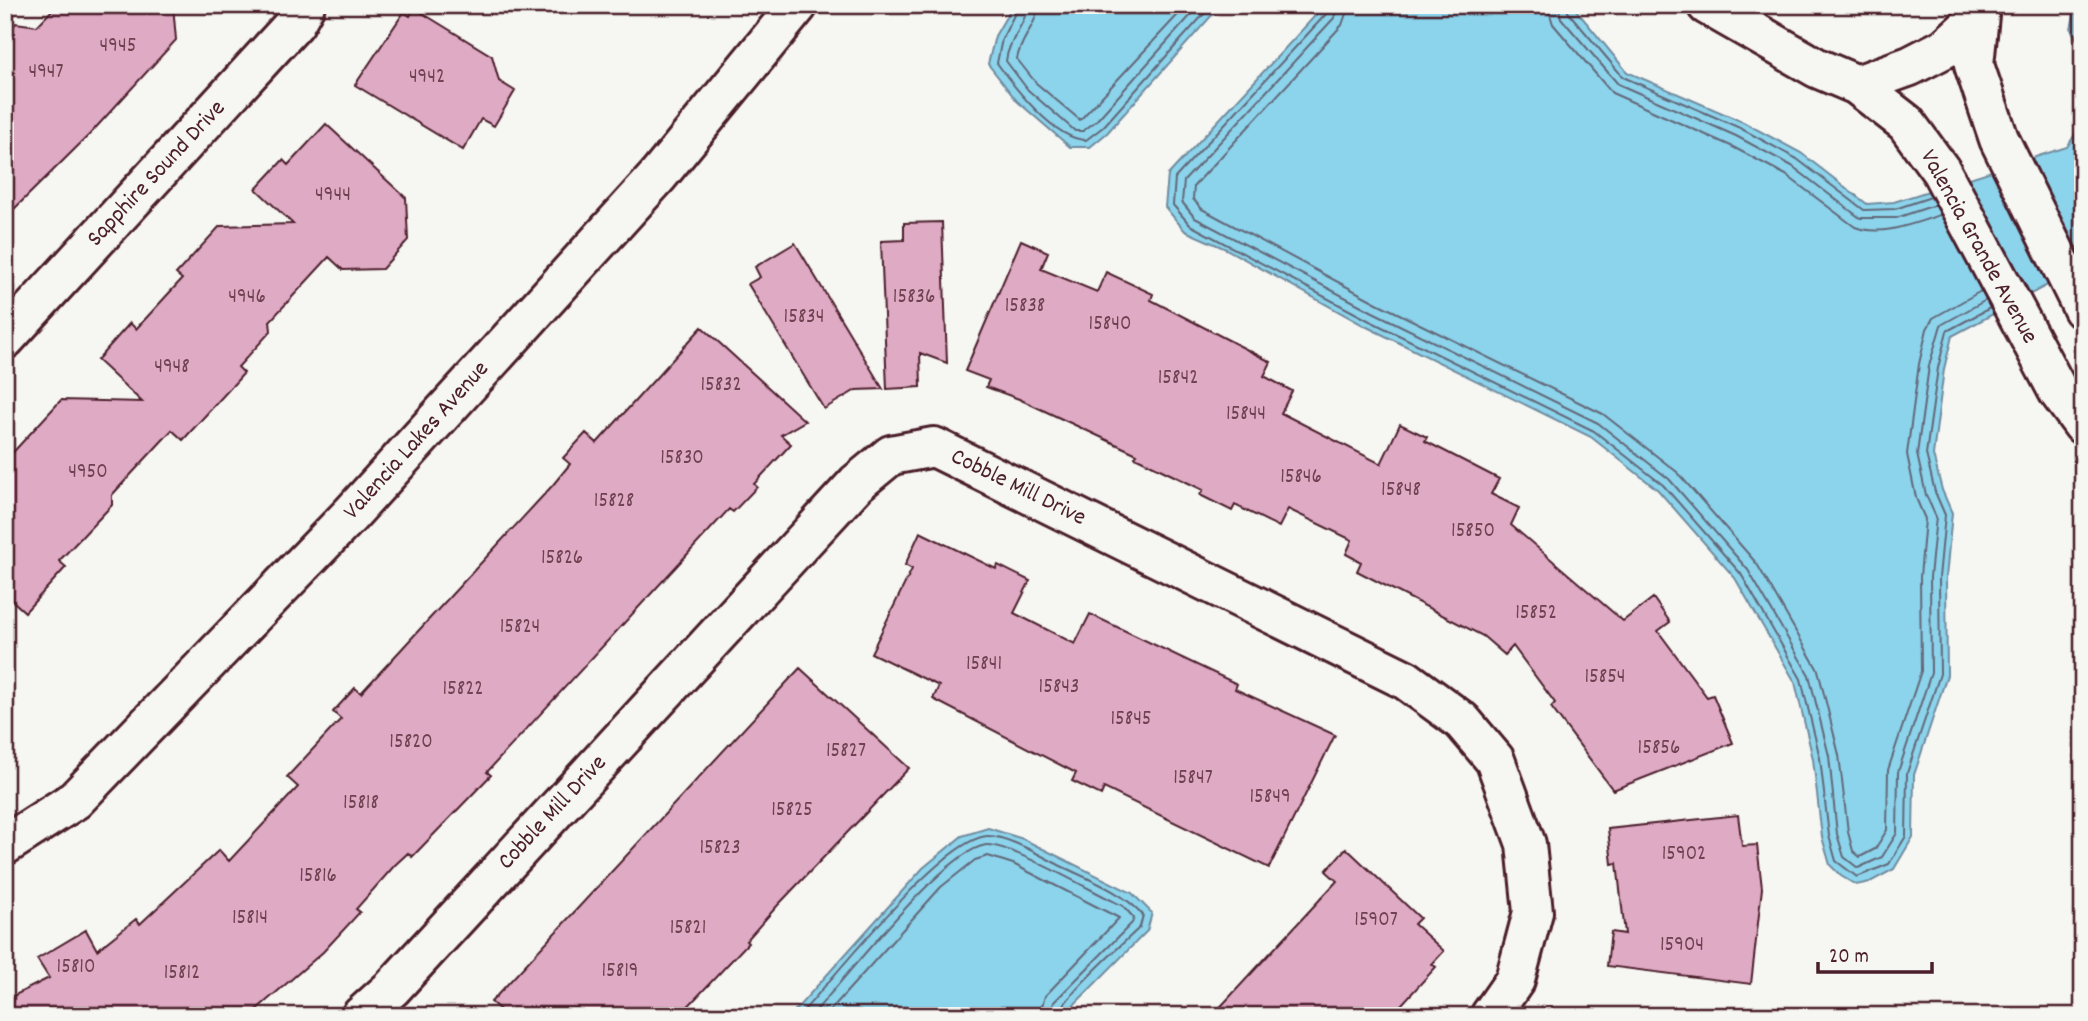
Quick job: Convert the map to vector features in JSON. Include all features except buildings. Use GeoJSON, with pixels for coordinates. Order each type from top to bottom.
{"type":"FeatureCollection","features":[{"type":"Feature","properties":{"kind":"street","name":"Sapphire Sound Drive"},"geometry":{"type":"LineString","coordinates":[[5,339],[286,33],[305,5]]}},
{"type":"Feature","properties":{"kind":"street","name":"Valencia Lakes Avenue"},"geometry":{"type":"LineString","coordinates":[[5,845],[75,800],[351,514],[658,176],[798,5]]}},
{"type":"Feature","properties":{"kind":"street","name":"Valencia Grande Avenue"},"geometry":{"type":"LineString","coordinates":[[1707,5],[1817,68],[1857,85],[1906,123],[1941,171],[2031,343],[2058,391],[2083,425]]}},
{"type":"Feature","properties":{"kind":"street"},"geometry":{"type":"LineString","coordinates":[[1857,85],[1910,66],[1945,48],[1979,11]]}},
{"type":"Feature","properties":{"kind":"street"},"geometry":{"type":"LineString","coordinates":[[1979,11],[1974,65],[1999,139],[2083,309]]}},
{"type":"Feature","properties":{"kind":"street","name":"Cobble Mill Drive"},"geometry":{"type":"LineString","coordinates":[[361,1016],[392,988],[857,482],[891,455],[934,447],[1406,680],[1462,721],[1495,760],[1504,784],[1526,844],[1533,912],[1516,980],[1490,1016]]}},
{"type":"Feature","properties":{"kind":"water"},"geometry":{"type":"Polygon","coordinates":[[[1013,5],[1221,5],[1107,133],[1090,147],[1070,147],[1017,101],[988,64],[995,36],[1013,5]]]}},
{"type":"Feature","properties":{"kind":"water"},"geometry":{"type":"Polygon","coordinates":[[[1325,5],[1572,5],[1627,72],[1743,122],[1801,153],[1867,204],[1894,202],[2067,147],[2083,122],[2083,266],[1952,336],[1944,369],[1933,455],[1942,490],[1952,513],[1946,578],[1947,675],[1914,775],[1913,837],[1894,869],[1870,882],[1856,885],[1830,865],[1822,837],[1813,759],[1795,682],[1735,578],[1658,490],[1591,437],[1365,326],[1226,249],[1185,231],[1165,207],[1168,175],[1325,5]]]}},
{"type":"Feature","properties":{"kind":"water"},"geometry":{"type":"Polygon","coordinates":[[[2076,5],[2083,5],[2083,51],[2071,29],[2076,5]]]}},
{"type":"Feature","properties":{"kind":"water"},"geometry":{"type":"Polygon","coordinates":[[[988,828],[1023,839],[1132,893],[1152,913],[1147,931],[1063,1016],[790,1016],[923,868],[962,836],[988,828]]]}}]}
